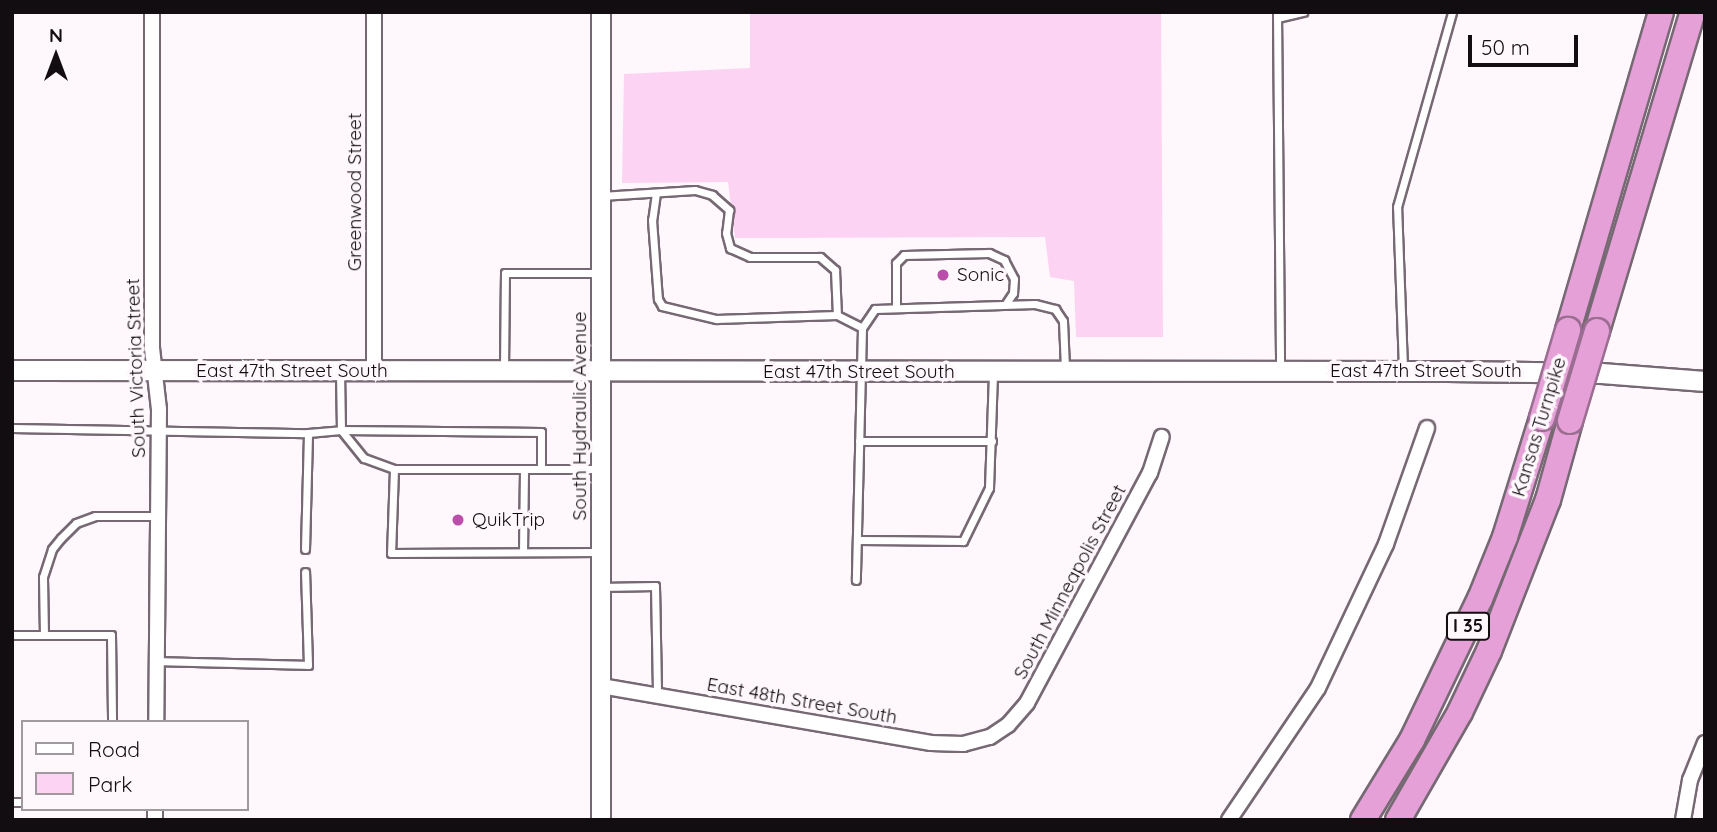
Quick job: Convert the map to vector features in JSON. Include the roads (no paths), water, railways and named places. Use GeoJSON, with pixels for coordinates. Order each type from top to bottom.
{"type":"FeatureCollection","features":[{"type":"Feature","properties":{"kind":"highway","name":"Kansas Turnpike"},"geometry":{"type":"LineString","coordinates":[[1363,820],[1412,740],[1475,611],[1505,537],[1661,12]]}},
{"type":"Feature","properties":{"kind":"highway","name":"Kansas Turnpike"},"geometry":{"type":"LineString","coordinates":[[1398,820],[1447,736],[1489,651],[1548,500],[1693,12]]}},
{"type":"Feature","properties":{"kind":"main road","name":"East 47th Street South"},"geometry":{"type":"LineString","coordinates":[[12,370],[861,373],[1403,371],[1601,373],[1705,382]]}},
{"type":"Feature","properties":{"kind":"street","name":"South Victoria Street"},"geometry":{"type":"LineString","coordinates":[[152,12],[152,348],[159,429],[156,720]]}},
{"type":"Feature","properties":{"kind":"street","name":"Greenwood Street"},"geometry":{"type":"LineString","coordinates":[[374,12],[374,372]]}},
{"type":"Feature","properties":{"kind":"street","name":"South Hydraulic Avenue"},"geometry":{"type":"LineString","coordinates":[[601,12],[601,820]]}},
{"type":"Feature","properties":{"kind":"street"},"geometry":{"type":"LineString","coordinates":[[1229,820],[1318,688],[1386,544],[1427,428]]}},
{"type":"Feature","properties":{"kind":"street","name":"South Minneapolis Street"},"geometry":{"type":"LineString","coordinates":[[995,734],[1008,725],[1027,703],[1150,473],[1162,437]]}},
{"type":"Feature","properties":{"kind":"street","name":"East 48th Street South"},"geometry":{"type":"LineString","coordinates":[[601,686],[931,743],[972,743],[995,734]]}},
{"type":"Feature","properties":{"kind":"street"},"geometry":{"type":"LineString","coordinates":[[1683,820],[1690,780],[1705,743]]}},
{"type":"Feature","properties":{"kind":"lane"},"geometry":{"type":"LineString","coordinates":[[1280,371],[1277,15],[1303,12]]}},
{"type":"Feature","properties":{"kind":"lane"},"geometry":{"type":"LineString","coordinates":[[1403,371],[1397,207],[1452,12]]}},
{"type":"Feature","properties":{"kind":"lane"},"geometry":{"type":"LineString","coordinates":[[601,196],[695,190],[712,195],[729,210],[726,233],[730,248],[750,257],[820,257],[829,262],[835,270],[836,315]]}},
{"type":"Feature","properties":{"kind":"lane"},"geometry":{"type":"LineString","coordinates":[[656,192],[652,220],[658,299],[662,306],[716,318],[836,315],[862,328]]}},
{"type":"Feature","properties":{"kind":"lane"},"geometry":{"type":"LineString","coordinates":[[896,307],[896,263],[904,255],[989,253],[1004,260],[1014,279],[1013,293],[1006,304]]}},
{"type":"Feature","properties":{"kind":"lane"},"geometry":{"type":"LineString","coordinates":[[504,372],[505,273],[601,273]]}},
{"type":"Feature","properties":{"kind":"lane"},"geometry":{"type":"LineString","coordinates":[[856,580],[862,328],[875,309],[1035,304],[1055,309],[1063,321],[1065,372]]}},
{"type":"Feature","properties":{"kind":"lane"},"geometry":{"type":"LineString","coordinates":[[340,372],[341,430],[364,458],[394,469],[413,465],[601,469]]}},
{"type":"Feature","properties":{"kind":"lane"},"geometry":{"type":"LineString","coordinates":[[857,540],[963,541],[989,488],[993,372]]}},
{"type":"Feature","properties":{"kind":"lane"},"geometry":{"type":"LineString","coordinates":[[12,428],[308,433],[413,430],[432,435],[541,432],[541,469]]}},
{"type":"Feature","properties":{"kind":"lane"},"geometry":{"type":"LineString","coordinates":[[413,430],[413,439]]}},
{"type":"Feature","properties":{"kind":"lane"},"geometry":{"type":"LineString","coordinates":[[305,549],[308,433]]}},
{"type":"Feature","properties":{"kind":"lane"},"geometry":{"type":"LineString","coordinates":[[859,441],[992,441]]}},
{"type":"Feature","properties":{"kind":"lane"},"geometry":{"type":"LineString","coordinates":[[394,469],[391,553],[601,552]]}},
{"type":"Feature","properties":{"kind":"lane"},"geometry":{"type":"LineString","coordinates":[[523,552],[524,469]]}},
{"type":"Feature","properties":{"kind":"lane"},"geometry":{"type":"LineString","coordinates":[[44,635],[43,577],[51,549],[61,538],[76,523],[95,516],[158,516]]}},
{"type":"Feature","properties":{"kind":"lane"},"geometry":{"type":"LineString","coordinates":[[156,661],[308,665],[306,572]]}},
{"type":"Feature","properties":{"kind":"lane"},"geometry":{"type":"LineString","coordinates":[[601,587],[655,586],[657,696]]}},
{"type":"Feature","properties":{"kind":"lane"},"geometry":{"type":"LineString","coordinates":[[12,635],[111,635],[112,720]]}},
{"type":"Feature","properties":{"kind":"place","name":"Sonic"},"geometry":{"type":"Point","coordinates":[943,275]}},
{"type":"Feature","properties":{"kind":"place","name":"QuikTrip"},"geometry":{"type":"Point","coordinates":[458,520]}}]}
